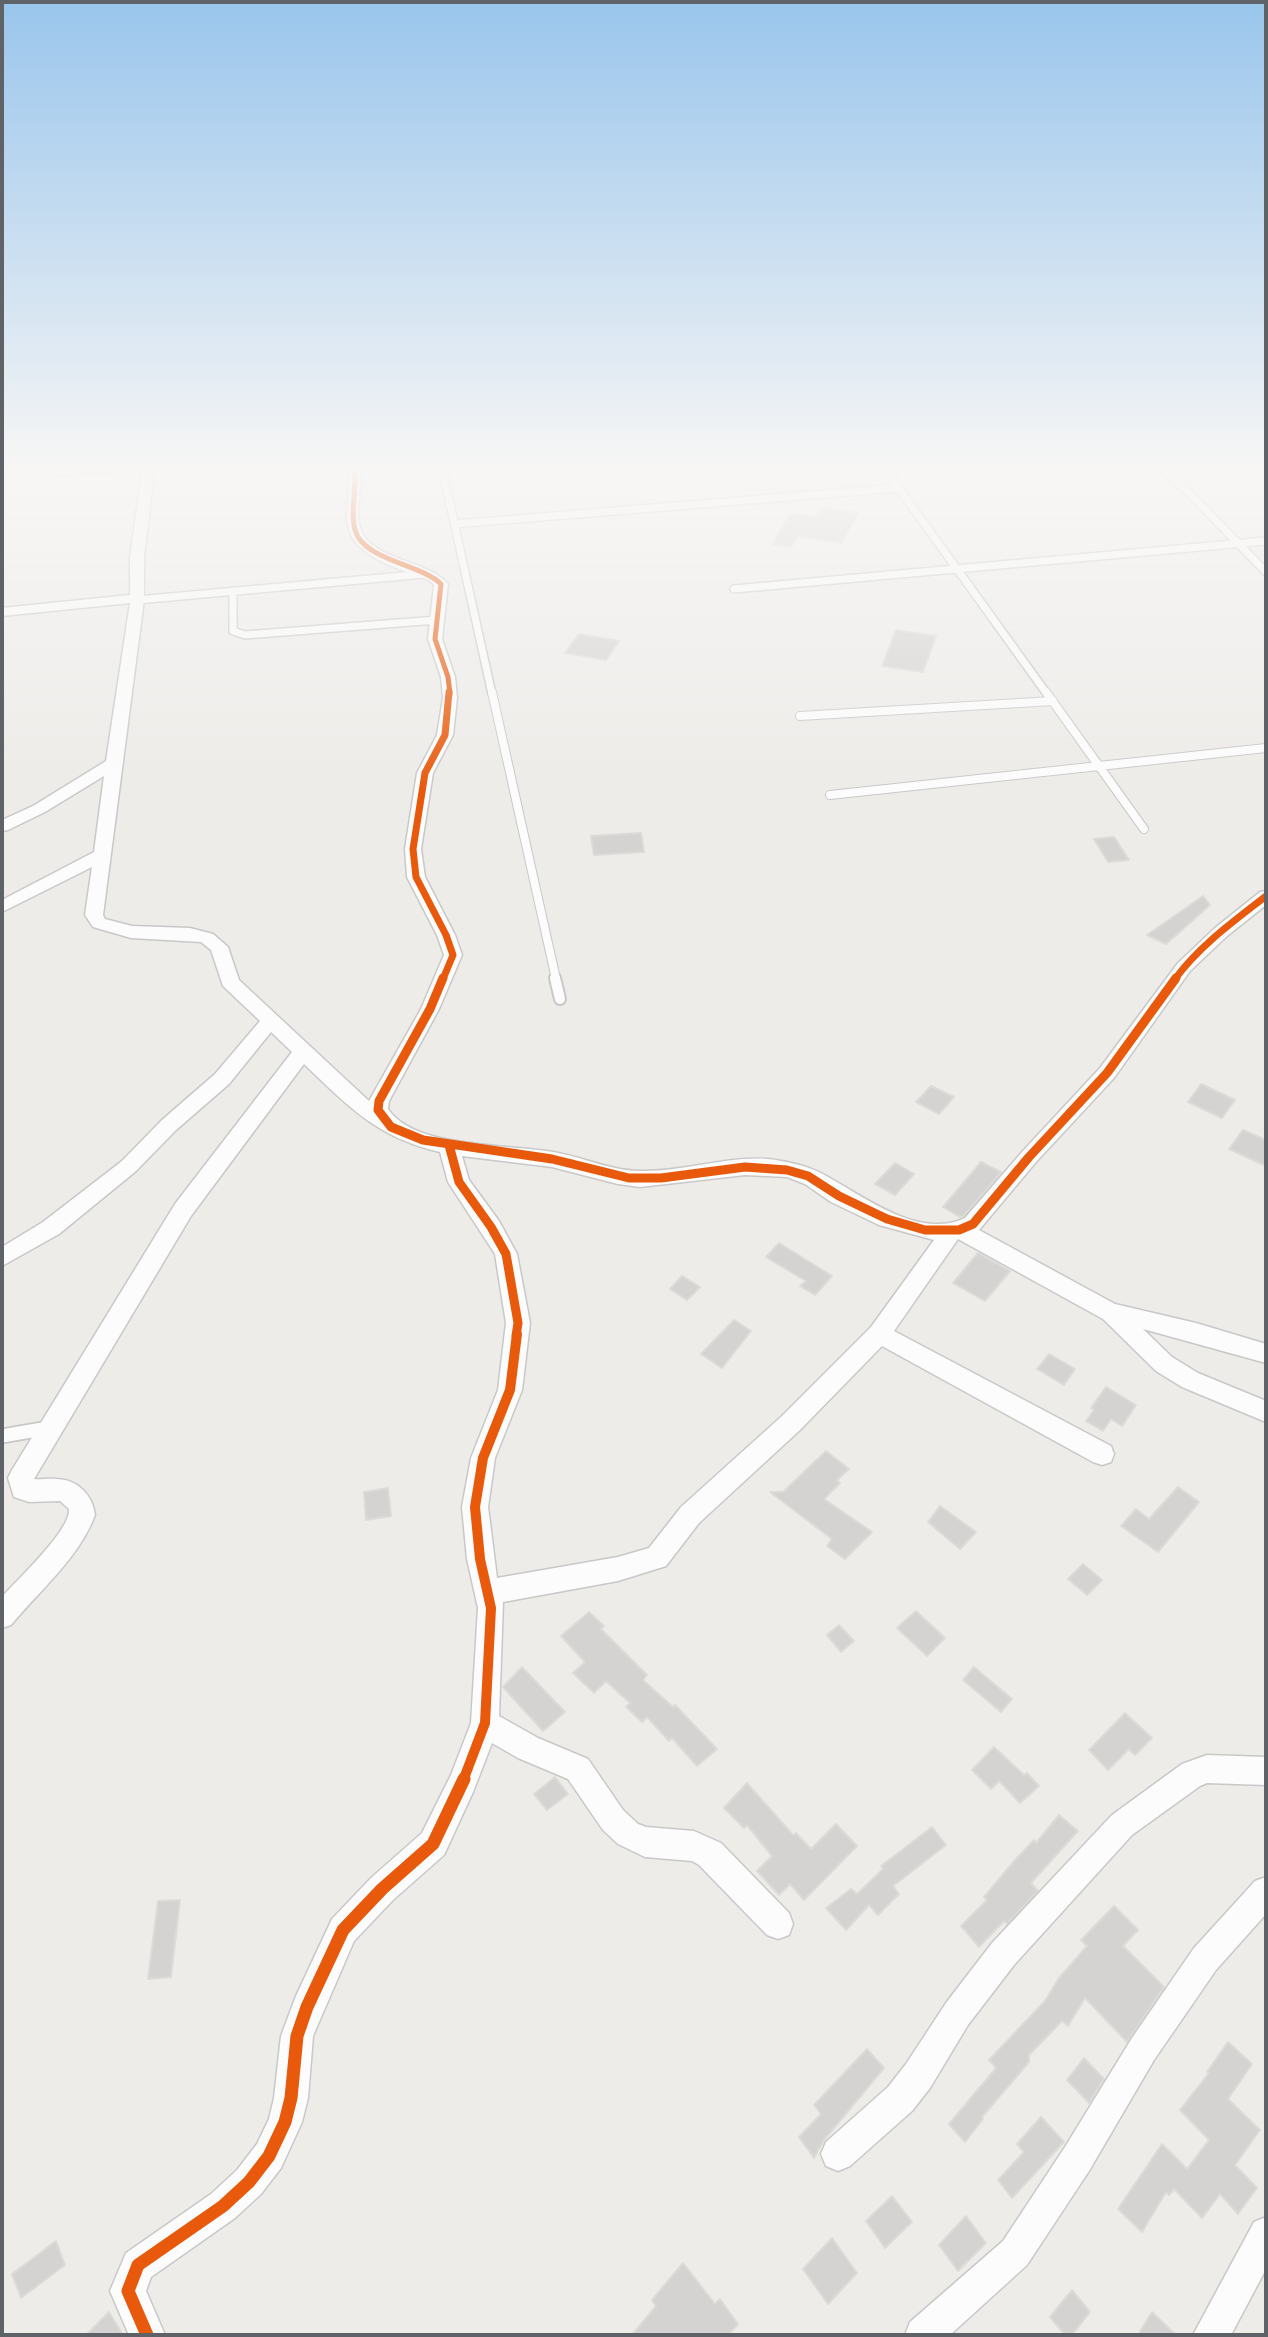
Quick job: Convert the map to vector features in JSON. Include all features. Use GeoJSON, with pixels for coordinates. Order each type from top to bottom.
{"type":"FeatureCollection","features":[{"type":"Feature","properties":{"kind":"street"},"geometry":{"type":"LineString","coordinates":[[137,574],[137,599],[94,915],[99,923],[131,932],[177,933],[207,938],[219,947],[230,982],[356,1102],[392,1127],[449,1145],[553,1159],[637,1179],[749,1166],[769,1167],[808,1176],[872,1213],[901,1224],[956,1232],[1111,1313],[1196,1332],[1266,1353]]}},
{"type":"Feature","properties":{"kind":"street"},"geometry":{"type":"LineString","coordinates":[[392,1127],[378,1110],[379,1101],[430,1009],[453,955],[446,935],[416,877],[413,849],[425,773],[445,735],[450,698],[448,677],[435,639],[441,584],[425,574]]}},
{"type":"Feature","properties":{"kind":"street"},"geometry":{"type":"LineString","coordinates":[[2,612],[137,599]]}},
{"type":"Feature","properties":{"kind":"street"},"geometry":{"type":"LineString","coordinates":[[2,826],[39,809],[115,762]]}},
{"type":"Feature","properties":{"kind":"street"},"geometry":{"type":"LineString","coordinates":[[2,907],[101,855]]}},
{"type":"Feature","properties":{"kind":"street"},"geometry":{"type":"LineString","coordinates":[[488,1592],[607,1571],[657,1559],[690,1515],[791,1423],[879,1334],[956,1232],[973,1224],[1037,1148],[1107,1073],[1184,968],[1221,932],[1266,896]]}},
{"type":"Feature","properties":{"kind":"street"},"geometry":{"type":"LineString","coordinates":[[2,1258],[51,1228],[129,1166],[169,1125],[222,1079],[270,1021]]}},
{"type":"Feature","properties":{"kind":"street"},"geometry":{"type":"LineString","coordinates":[[2,1616],[68,1541],[82,1516],[81,1507],[75,1497],[66,1491],[54,1489],[29,1492],[23,1489],[21,1478],[184,1210],[303,1051]]}},
{"type":"Feature","properties":{"kind":"street"},"geometry":{"type":"LineString","coordinates":[[147,2335],[128,2291],[138,2265],[223,2206],[249,2182],[270,2156],[285,2122],[291,2098],[297,2036],[307,2007],[343,1930],[382,1889],[433,1844],[444,1827],[464,1782],[485,1723],[491,1608],[480,1559],[475,1507],[478,1476],[488,1443],[504,1410],[510,1390],[518,1323],[506,1254],[491,1227],[459,1182],[449,1145]]}},
{"type":"Feature","properties":{"kind":"street"},"geometry":{"type":"LineString","coordinates":[[1111,1313],[1164,1364],[1190,1380],[1266,1412]]}},
{"type":"Feature","properties":{"kind":"street"},"geometry":{"type":"LineString","coordinates":[[879,1334],[1102,1454]]}},
{"type":"Feature","properties":{"kind":"street"},"geometry":{"type":"LineString","coordinates":[[485,1723],[528,1748],[578,1769],[613,1820],[628,1834],[646,1842],[694,1846],[710,1854],[778,1924]]}},
{"type":"Feature","properties":{"kind":"street"},"geometry":{"type":"LineString","coordinates":[[838,2154],[900,2099],[919,2076],[957,2014],[1003,1954],[1122,1825],[1192,1774],[1207,1769],[1266,1771]]}},
{"type":"Feature","properties":{"kind":"street"},"geometry":{"type":"LineString","coordinates":[[935,2331],[1015,2253],[1077,2159],[1143,2049],[1205,1959],[1266,1892]]}},
{"type":"Feature","properties":{"kind":"street"},"geometry":{"type":"LineString","coordinates":[[1211,2335],[1266,2234]]}},
{"type":"Feature","properties":{"kind":"lane"},"geometry":{"type":"LineString","coordinates":[[137,599],[424,574]]}},
{"type":"Feature","properties":{"kind":"lane"},"geometry":{"type":"LineString","coordinates":[[466,574],[560,999]]}},
{"type":"Feature","properties":{"kind":"lane"},"geometry":{"type":"LineString","coordinates":[[734,589],[902,574]]}},
{"type":"Feature","properties":{"kind":"lane"},"geometry":{"type":"LineString","coordinates":[[963,574],[1144,829]]}},
{"type":"Feature","properties":{"kind":"lane"},"geometry":{"type":"LineString","coordinates":[[233,592],[233,631],[244,635],[437,620]]}},
{"type":"Feature","properties":{"kind":"lane"},"geometry":{"type":"LineString","coordinates":[[800,716],[1053,701]]}},
{"type":"Feature","properties":{"kind":"lane"},"geometry":{"type":"LineString","coordinates":[[830,795],[1266,748]]}},
{"type":"Feature","properties":{"kind":"lane"},"geometry":{"type":"LineString","coordinates":[[2,1436],[23,1435],[51,1428]]}},
{"type":"Feature","properties":{"kind":"building"},"geometry":{"type":"Polygon","coordinates":[[[896,630],[936,636],[923,672],[882,666],[896,630]]]}},
{"type":"Feature","properties":{"kind":"building"},"geometry":{"type":"Polygon","coordinates":[[[579,634],[619,641],[606,660],[565,653],[579,634]]]}},
{"type":"Feature","properties":{"kind":"building"},"geometry":{"type":"Polygon","coordinates":[[[641,833],[644,852],[594,855],[591,836],[641,833]]]}},
{"type":"Feature","properties":{"kind":"building"},"geometry":{"type":"Polygon","coordinates":[[[1114,837],[1129,860],[1108,862],[1094,839],[1114,837]]]}},
{"type":"Feature","properties":{"kind":"building"},"geometry":{"type":"Polygon","coordinates":[[[1203,896],[1210,905],[1166,944],[1147,935],[1203,896]]]}},
{"type":"Feature","properties":{"kind":"building"},"geometry":{"type":"Polygon","coordinates":[[[1201,1084],[1235,1100],[1222,1118],[1188,1102],[1201,1084]]]}},
{"type":"Feature","properties":{"kind":"building"},"geometry":{"type":"Polygon","coordinates":[[[931,1086],[954,1097],[939,1114],[916,1102],[931,1086]]]}},
{"type":"Feature","properties":{"kind":"building"},"geometry":{"type":"Polygon","coordinates":[[[1243,1130],[1266,1140],[1266,1166],[1229,1149],[1243,1130]]]}},
{"type":"Feature","properties":{"kind":"building"},"geometry":{"type":"Polygon","coordinates":[[[981,1162],[1001,1172],[964,1216],[960,1217],[943,1207],[981,1162]]]}},
{"type":"Feature","properties":{"kind":"building"},"geometry":{"type":"Polygon","coordinates":[[[895,1163],[914,1174],[895,1195],[875,1184],[895,1163]]]}},
{"type":"Feature","properties":{"kind":"building"},"geometry":{"type":"Polygon","coordinates":[[[779,1243],[832,1276],[815,1295],[800,1286],[806,1281],[766,1257],[779,1243]]]}},
{"type":"Feature","properties":{"kind":"building"},"geometry":{"type":"Polygon","coordinates":[[[978,1253],[1010,1271],[985,1301],[953,1283],[978,1253]]]}},
{"type":"Feature","properties":{"kind":"building"},"geometry":{"type":"Polygon","coordinates":[[[682,1276],[700,1287],[687,1300],[670,1289],[682,1276]]]}},
{"type":"Feature","properties":{"kind":"building"},"geometry":{"type":"Polygon","coordinates":[[[734,1320],[751,1331],[722,1368],[701,1354],[734,1320]]]}},
{"type":"Feature","properties":{"kind":"building"},"geometry":{"type":"Polygon","coordinates":[[[1049,1354],[1075,1369],[1064,1385],[1037,1369],[1049,1354]]]}},
{"type":"Feature","properties":{"kind":"building"},"geometry":{"type":"Polygon","coordinates":[[[1106,1387],[1136,1405],[1122,1426],[1111,1419],[1103,1431],[1086,1421],[1094,1410],[1091,1408],[1106,1387]]]}},
{"type":"Feature","properties":{"kind":"building"},"geometry":{"type":"Polygon","coordinates":[[[826,1451],[849,1469],[837,1480],[840,1483],[824,1499],[872,1532],[845,1559],[827,1546],[832,1539],[770,1492],[783,1492],[826,1451]]]}},
{"type":"Feature","properties":{"kind":"building"},"geometry":{"type":"Polygon","coordinates":[[[1178,1487],[1199,1502],[1158,1552],[1121,1526],[1136,1509],[1149,1519],[1178,1487]]]}},
{"type":"Feature","properties":{"kind":"building"},"geometry":{"type":"Polygon","coordinates":[[[388,1488],[391,1516],[366,1520],[364,1492],[388,1488]]]}},
{"type":"Feature","properties":{"kind":"building"},"geometry":{"type":"Polygon","coordinates":[[[940,1506],[976,1532],[960,1549],[928,1522],[940,1506]]]}},
{"type":"Feature","properties":{"kind":"building"},"geometry":{"type":"Polygon","coordinates":[[[1083,1564],[1102,1580],[1087,1595],[1068,1579],[1083,1564]]]}},
{"type":"Feature","properties":{"kind":"building"},"geometry":{"type":"Polygon","coordinates":[[[916,1611],[945,1638],[927,1656],[897,1628],[916,1611]]]}},
{"type":"Feature","properties":{"kind":"building"},"geometry":{"type":"Polygon","coordinates":[[[589,1612],[604,1626],[601,1629],[647,1675],[643,1680],[673,1707],[675,1705],[717,1749],[697,1766],[672,1738],[669,1741],[647,1717],[642,1722],[626,1707],[630,1703],[606,1681],[594,1693],[573,1673],[585,1662],[561,1636],[589,1612]]]}},
{"type":"Feature","properties":{"kind":"building"},"geometry":{"type":"Polygon","coordinates":[[[839,1625],[854,1641],[841,1652],[827,1635],[839,1625]]]}},
{"type":"Feature","properties":{"kind":"building"},"geometry":{"type":"Polygon","coordinates":[[[522,1667],[565,1712],[543,1731],[503,1687],[522,1667]]]}},
{"type":"Feature","properties":{"kind":"building"},"geometry":{"type":"Polygon","coordinates":[[[974,1667],[1012,1699],[1001,1712],[963,1680],[974,1667]]]}},
{"type":"Feature","properties":{"kind":"building"},"geometry":{"type":"Polygon","coordinates":[[[1125,1713],[1152,1738],[1135,1755],[1129,1749],[1108,1770],[1089,1750],[1125,1713]]]}},
{"type":"Feature","properties":{"kind":"building"},"geometry":{"type":"Polygon","coordinates":[[[994,1747],[1039,1786],[1020,1803],[999,1781],[991,1789],[972,1770],[994,1747]]]}},
{"type":"Feature","properties":{"kind":"building"},"geometry":{"type":"Polygon","coordinates":[[[555,1777],[568,1794],[547,1810],[534,1794],[555,1777]]]}},
{"type":"Feature","properties":{"kind":"building"},"geometry":{"type":"Polygon","coordinates":[[[747,1783],[793,1835],[796,1833],[811,1849],[836,1824],[857,1846],[804,1900],[790,1884],[779,1895],[757,1871],[772,1856],[747,1825],[744,1828],[724,1808],[747,1783]]]}},
{"type":"Feature","properties":{"kind":"building"},"geometry":{"type":"Polygon","coordinates":[[[1059,1815],[1078,1831],[1031,1883],[1038,1891],[1007,1924],[1004,1921],[979,1947],[961,1926],[987,1900],[984,1897],[1015,1860],[1034,1840],[1036,1843],[1059,1815]]]}},
{"type":"Feature","properties":{"kind":"building"},"geometry":{"type":"Polygon","coordinates":[[[932,1827],[946,1845],[893,1886],[899,1894],[878,1915],[869,1905],[846,1930],[826,1908],[851,1889],[857,1894],[883,1869],[881,1866],[932,1827]]]}},
{"type":"Feature","properties":{"kind":"building"},"geometry":{"type":"Polygon","coordinates":[[[180,1900],[171,1977],[148,1979],[158,1901],[180,1900]]]}},
{"type":"Feature","properties":{"kind":"building"},"geometry":{"type":"Polygon","coordinates":[[[1114,1906],[1138,1930],[1123,1946],[1164,1987],[1127,2042],[1085,1998],[1068,2026],[1062,2021],[1029,2055],[1029,2062],[982,2117],[965,2142],[949,2124],[996,2068],[989,2060],[1045,2001],[1059,1978],[1087,1946],[1081,1940],[1114,1906]]]}},
{"type":"Feature","properties":{"kind":"building"},"geometry":{"type":"Polygon","coordinates":[[[1228,2042],[1252,2064],[1228,2099],[1260,2130],[1235,2165],[1257,2188],[1238,2214],[1220,2194],[1202,2218],[1174,2189],[1169,2195],[1166,2192],[1142,2232],[1118,2209],[1162,2144],[1187,2169],[1209,2140],[1180,2110],[1209,2073],[1207,2072],[1228,2042]]]}},
{"type":"Feature","properties":{"kind":"building"},"geometry":{"type":"Polygon","coordinates":[[[867,2049],[884,2068],[824,2140],[814,2158],[799,2137],[821,2114],[814,2105],[867,2049]]]}},
{"type":"Feature","properties":{"kind":"building"},"geometry":{"type":"Polygon","coordinates":[[[1084,2058],[1104,2079],[1089,2103],[1067,2080],[1084,2058]]]}},
{"type":"Feature","properties":{"kind":"building"},"geometry":{"type":"Polygon","coordinates":[[[1041,2117],[1064,2142],[1012,2198],[998,2180],[1024,2152],[1017,2144],[1041,2117]]]}},
{"type":"Feature","properties":{"kind":"building"},"geometry":{"type":"Polygon","coordinates":[[[892,2196],[912,2222],[885,2248],[866,2221],[892,2196]]]}},
{"type":"Feature","properties":{"kind":"building"},"geometry":{"type":"Polygon","coordinates":[[[966,2216],[986,2243],[958,2271],[939,2245],[966,2216]]]}},
{"type":"Feature","properties":{"kind":"building"},"geometry":{"type":"Polygon","coordinates":[[[832,2238],[857,2273],[828,2304],[803,2269],[832,2238]]]}},
{"type":"Feature","properties":{"kind":"building"},"geometry":{"type":"Polygon","coordinates":[[[56,2241],[65,2265],[21,2298],[12,2274],[56,2241]]]}},
{"type":"Feature","properties":{"kind":"building"},"geometry":{"type":"Polygon","coordinates":[[[683,2263],[715,2304],[720,2299],[738,2324],[728,2335],[632,2335],[656,2306],[652,2300],[683,2263]]]}},
{"type":"Feature","properties":{"kind":"building"},"geometry":{"type":"Polygon","coordinates":[[[1072,2290],[1090,2312],[1072,2335],[1065,2335],[1050,2317],[1072,2290]]]}},
{"type":"Feature","properties":{"kind":"building"},"geometry":{"type":"Polygon","coordinates":[[[109,2312],[123,2335],[86,2335],[109,2312]]]}},
{"type":"Feature","properties":{"kind":"building"},"geometry":{"type":"Polygon","coordinates":[[[1152,2312],[1176,2335],[1138,2335],[1152,2312]]]}},
{"type":"Feature","properties":{"kind":"cycle path"},"geometry":{"type":"LineString","coordinates":[[426,574],[441,584],[435,639],[448,677],[450,698],[445,735],[425,773],[413,849],[416,877],[446,935],[453,955],[430,1009],[379,1101],[378,1110],[386,1121],[391,1127],[405,1134],[468,1149],[552,1159],[629,1178],[661,1178],[745,1167],[787,1170],[808,1176],[839,1196],[906,1226],[943,1232],[959,1230],[973,1224],[1029,1157],[1107,1073],[1184,967],[1221,932],[1266,896]]}},
{"type":"Feature","properties":{"kind":"cycle path"},"geometry":{"type":"LineString","coordinates":[[147,2335],[128,2291],[138,2265],[223,2206],[249,2182],[269,2156],[285,2122],[291,2098],[297,2036],[307,2007],[343,1930],[382,1889],[433,1844],[463,1782],[485,1723],[491,1608],[480,1559],[475,1507],[483,1458],[510,1390],[518,1323],[506,1254],[491,1227],[459,1182],[449,1145]]}}]}
